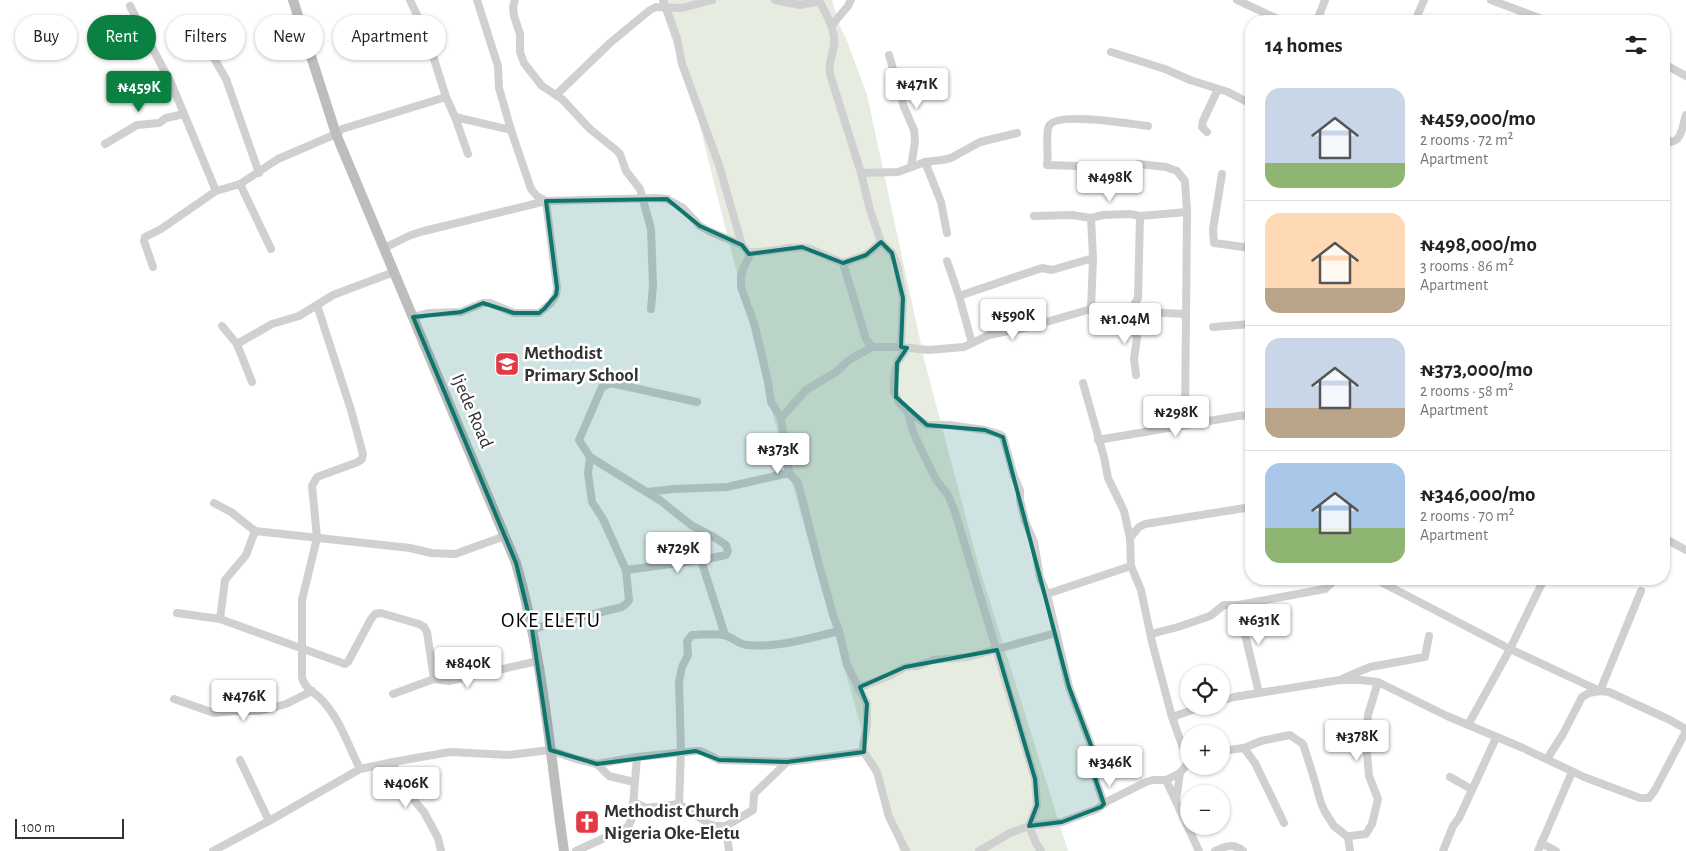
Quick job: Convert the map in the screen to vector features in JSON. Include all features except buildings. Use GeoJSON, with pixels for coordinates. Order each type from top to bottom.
{"type":"FeatureCollection","features":[{"type":"Feature","properties":{"kind":"main road","name":"Ijede Road"},"geometry":{"type":"LineString","coordinates":[[293,0],[336,134],[516,563],[526,597],[538,661],[564,851]]}},
{"type":"Feature","properties":{"kind":"street"},"geometry":{"type":"LineString","coordinates":[[410,0],[427,37],[446,97],[468,154]]}},
{"type":"Feature","properties":{"kind":"street"},"geometry":{"type":"LineString","coordinates":[[477,0],[498,66],[499,88],[531,189],[537,196],[546,201]]}},
{"type":"Feature","properties":{"kind":"street"},"geometry":{"type":"LineString","coordinates":[[515,0],[513,7],[514,16],[518,28],[520,52],[524,63],[542,86],[562,99],[590,129],[620,154],[626,171],[640,188],[652,229],[654,285],[651,309]]}},
{"type":"Feature","properties":{"kind":"street"},"geometry":{"type":"LineString","coordinates":[[663,0],[677,38],[682,64],[719,165],[742,245]]}},
{"type":"Feature","properties":{"kind":"street"},"geometry":{"type":"LineString","coordinates":[[556,95],[610,43],[650,10],[656,8],[682,8],[712,0]]}},
{"type":"Feature","properties":{"kind":"street"},"geometry":{"type":"LineString","coordinates":[[775,0],[800,5],[819,1],[832,25],[834,46],[829,62],[830,74],[881,242],[892,253],[899,272],[903,298],[904,347],[897,363],[894,386],[896,397],[908,412],[927,425],[948,425],[985,430],[1003,437],[1020,490],[1020,500],[1025,521],[1034,542],[1040,578],[1047,594],[1070,688],[1092,748],[1094,772],[1104,804]]}},
{"type":"Feature","properties":{"kind":"street"},"geometry":{"type":"LineString","coordinates":[[832,25],[851,0]]}},
{"type":"Feature","properties":{"kind":"street"},"geometry":{"type":"LineString","coordinates":[[1237,0],[1269,15]]}},
{"type":"Feature","properties":{"kind":"street"},"geometry":{"type":"LineString","coordinates":[[1319,15],[1325,0]]}},
{"type":"Feature","properties":{"kind":"street"},"geometry":{"type":"LineString","coordinates":[[1418,15],[1424,0]]}},
{"type":"Feature","properties":{"kind":"street"},"geometry":{"type":"LineString","coordinates":[[1491,0],[1531,15]]}},
{"type":"Feature","properties":{"kind":"street"},"geometry":{"type":"LineString","coordinates":[[130,6],[169,77],[216,191]]}},
{"type":"Feature","properties":{"kind":"street"},"geometry":{"type":"LineString","coordinates":[[1111,52],[1165,69],[1245,101]]}},
{"type":"Feature","properties":{"kind":"street"},"geometry":{"type":"LineString","coordinates":[[889,55],[907,115],[914,130],[915,142],[910,167]]}},
{"type":"Feature","properties":{"kind":"street"},"geometry":{"type":"LineString","coordinates":[[215,60],[226,80],[259,173]]}},
{"type":"Feature","properties":{"kind":"street"},"geometry":{"type":"LineString","coordinates":[[1670,67],[1686,76]]}},
{"type":"Feature","properties":{"kind":"street"},"geometry":{"type":"LineString","coordinates":[[1207,132],[1202,127],[1203,122],[1218,89]]}},
{"type":"Feature","properties":{"kind":"street"},"geometry":{"type":"LineString","coordinates":[[153,267],[144,241],[145,237],[161,229],[216,191],[240,184],[286,155],[342,130],[446,97]]}},
{"type":"Feature","properties":{"kind":"street"},"geometry":{"type":"LineString","coordinates":[[105,144],[137,126],[159,123],[170,117],[184,114]]}},
{"type":"Feature","properties":{"kind":"street"},"geometry":{"type":"LineString","coordinates":[[1670,141],[1675,142],[1679,139],[1686,115]]}},
{"type":"Feature","properties":{"kind":"street"},"geometry":{"type":"LineString","coordinates":[[455,117],[511,130]]}},
{"type":"Feature","properties":{"kind":"street"},"geometry":{"type":"LineString","coordinates":[[1148,126],[1082,118],[1052,123],[1048,131],[1047,165],[1126,167],[1138,164],[1166,167],[1177,171],[1185,181],[1187,212],[1185,412]]}},
{"type":"Feature","properties":{"kind":"street"},"geometry":{"type":"LineString","coordinates":[[861,173],[898,172],[925,162],[951,158],[980,142],[1017,133]]}},
{"type":"Feature","properties":{"kind":"street"},"geometry":{"type":"LineString","coordinates":[[925,162],[941,202],[947,234]]}},
{"type":"Feature","properties":{"kind":"street"},"geometry":{"type":"LineString","coordinates":[[1222,174],[1213,229],[1214,243],[1245,247]]}},
{"type":"Feature","properties":{"kind":"street"},"geometry":{"type":"LineString","coordinates":[[240,184],[271,249]]}},
{"type":"Feature","properties":{"kind":"street"},"geometry":{"type":"LineString","coordinates":[[384,248],[424,231],[546,201],[667,199],[683,208],[700,226],[742,245],[751,254]]}},
{"type":"Feature","properties":{"kind":"street"},"geometry":{"type":"LineString","coordinates":[[413,317],[429,313],[461,312],[483,303],[490,303],[514,313],[538,313],[551,303],[556,295],[557,288],[546,201]]}},
{"type":"Feature","properties":{"kind":"street"},"geometry":{"type":"LineString","coordinates":[[1034,216],[1072,215],[1091,218],[1103,215],[1130,214],[1140,216],[1187,212]]}},
{"type":"Feature","properties":{"kind":"street"},"geometry":{"type":"LineString","coordinates":[[1136,375],[1134,359],[1137,338],[1130,312],[1138,298],[1140,216]]}},
{"type":"Feature","properties":{"kind":"street"},"geometry":{"type":"LineString","coordinates":[[1091,218],[1093,258],[1091,309]]}},
{"type":"Feature","properties":{"kind":"street"},"geometry":{"type":"LineString","coordinates":[[751,254],[802,247],[843,263],[866,255],[881,242]]}},
{"type":"Feature","properties":{"kind":"street"},"geometry":{"type":"LineString","coordinates":[[751,254],[743,269],[741,287],[755,326],[771,402],[781,418],[789,473],[798,484],[800,490],[847,665],[867,704],[864,752],[877,772],[889,817],[904,850]]}},
{"type":"Feature","properties":{"kind":"street"},"geometry":{"type":"LineString","coordinates":[[959,296],[1033,270],[1042,268],[1052,270],[1093,258]]}},
{"type":"Feature","properties":{"kind":"street"},"geometry":{"type":"LineString","coordinates":[[947,261],[972,343]]}},
{"type":"Feature","properties":{"kind":"street"},"geometry":{"type":"LineString","coordinates":[[843,263],[866,338],[872,347]]}},
{"type":"Feature","properties":{"kind":"street"},"geometry":{"type":"LineString","coordinates":[[236,344],[272,324],[299,316],[333,295],[394,272]]}},
{"type":"Feature","properties":{"kind":"street"},"geometry":{"type":"LineString","coordinates":[[317,305],[351,410],[363,454],[362,459],[358,462],[316,477],[313,481],[317,538],[303,592],[301,648],[303,683],[320,698],[331,712],[341,728],[360,769]]}},
{"type":"Feature","properties":{"kind":"street"},"geometry":{"type":"LineString","coordinates":[[781,418],[806,390],[836,372],[849,360],[872,347],[904,347],[928,350],[964,346],[989,335],[1029,327],[1091,309],[1130,312],[1178,312],[1184,314],[1186,319]]}},
{"type":"Feature","properties":{"kind":"street"},"geometry":{"type":"LineString","coordinates":[[1213,327],[1245,324]]}},
{"type":"Feature","properties":{"kind":"street"},"geometry":{"type":"LineString","coordinates":[[222,326],[236,344],[252,382]]}},
{"type":"Feature","properties":{"kind":"street"},"geometry":{"type":"LineString","coordinates":[[626,570],[701,560],[726,555],[728,551],[726,545],[691,525],[647,492],[590,457],[579,440],[602,388],[606,384],[611,383],[697,402]]}},
{"type":"Feature","properties":{"kind":"street"},"geometry":{"type":"LineString","coordinates":[[1083,383],[1108,478],[1124,510],[1130,538],[1131,566],[1141,590],[1172,717],[1180,738]]}},
{"type":"Feature","properties":{"kind":"street"},"geometry":{"type":"LineString","coordinates":[[908,412],[913,432],[935,478],[948,495],[955,512],[997,650],[1035,779],[1037,805],[1030,826],[1041,851]]}},
{"type":"Feature","properties":{"kind":"street"},"geometry":{"type":"LineString","coordinates":[[1098,440],[1245,416]]}},
{"type":"Feature","properties":{"kind":"street"},"geometry":{"type":"LineString","coordinates":[[532,629],[622,606],[629,600],[626,570],[592,502],[588,473],[590,457]]}},
{"type":"Feature","properties":{"kind":"street"},"geometry":{"type":"LineString","coordinates":[[647,492],[674,489],[727,488],[789,473]]}},
{"type":"Feature","properties":{"kind":"street"},"geometry":{"type":"LineString","coordinates":[[214,503],[231,512],[255,531],[410,548],[446,554],[466,550],[505,536]]}},
{"type":"Feature","properties":{"kind":"street"},"geometry":{"type":"LineString","coordinates":[[1130,538],[1138,527],[1145,524],[1245,508]]}},
{"type":"Feature","properties":{"kind":"street"},"geometry":{"type":"LineString","coordinates":[[220,619],[225,580],[246,555],[255,531]]}},
{"type":"Feature","properties":{"kind":"street"},"geometry":{"type":"LineString","coordinates":[[1670,541],[1686,550]]}},
{"type":"Feature","properties":{"kind":"street"},"geometry":{"type":"LineString","coordinates":[[701,560],[725,635]]}},
{"type":"Feature","properties":{"kind":"street"},"geometry":{"type":"LineString","coordinates":[[1047,594],[1131,566]]}},
{"type":"Feature","properties":{"kind":"street"},"geometry":{"type":"LineString","coordinates":[[1151,634],[1210,616],[1224,606],[1324,589],[1329,585]]}},
{"type":"Feature","properties":{"kind":"street"},"geometry":{"type":"LineString","coordinates":[[1387,585],[1510,649],[1600,691]]}},
{"type":"Feature","properties":{"kind":"street"},"geometry":{"type":"LineString","coordinates":[[1468,725],[1510,649],[1541,585]]}},
{"type":"Feature","properties":{"kind":"street"},"geometry":{"type":"LineString","coordinates":[[1600,691],[1641,591]]}},
{"type":"Feature","properties":{"kind":"street"},"geometry":{"type":"LineString","coordinates":[[1238,605],[1259,693]]}},
{"type":"Feature","properties":{"kind":"street"},"geometry":{"type":"LineString","coordinates":[[176,613],[220,619],[345,664],[348,662],[371,619],[375,614],[381,613],[419,624],[424,628],[427,632],[434,679]]}},
{"type":"Feature","properties":{"kind":"street"},"geometry":{"type":"LineString","coordinates":[[679,804],[681,752],[679,682],[682,667],[688,656],[687,641],[692,635],[725,635],[746,645],[773,645],[839,631]]}},
{"type":"Feature","properties":{"kind":"street"},"geometry":{"type":"LineString","coordinates":[[858,688],[890,676],[905,667],[917,666],[933,660],[968,657],[1056,633]]}},
{"type":"Feature","properties":{"kind":"street"},"geometry":{"type":"LineString","coordinates":[[1340,680],[1370,667],[1425,657],[1429,636]]}},
{"type":"Feature","properties":{"kind":"street"},"geometry":{"type":"LineString","coordinates":[[393,694],[434,679],[449,681],[538,661]]}},
{"type":"Feature","properties":{"kind":"street"},"geometry":{"type":"LineString","coordinates":[[1230,697],[1340,680],[1378,682],[1446,716],[1547,759],[1572,772],[1640,798],[1649,798],[1655,790],[1685,734],[1668,719],[1609,692],[1600,691],[1589,693],[1582,697],[1563,734],[1547,759]]}},
{"type":"Feature","properties":{"kind":"street"},"geometry":{"type":"LineString","coordinates":[[1348,838],[1350,836],[1366,834],[1370,829],[1376,812],[1378,799],[1370,776],[1366,736],[1368,715],[1378,682]]}},
{"type":"Feature","properties":{"kind":"street"},"geometry":{"type":"LineString","coordinates":[[174,699],[214,713],[260,711],[286,704],[312,691]]}},
{"type":"Feature","properties":{"kind":"street"},"geometry":{"type":"LineString","coordinates":[[1172,717],[1180,714]]}},
{"type":"Feature","properties":{"kind":"street"},"geometry":{"type":"LineString","coordinates":[[1230,750],[1244,748],[1261,741],[1290,735],[1303,744],[1321,803],[1334,826],[1348,838],[1350,851]]}},
{"type":"Feature","properties":{"kind":"street"},"geometry":{"type":"LineString","coordinates":[[1442,851],[1496,738]]}},
{"type":"Feature","properties":{"kind":"street"},"geometry":{"type":"LineString","coordinates":[[1244,748],[1254,763],[1284,823]]}},
{"type":"Feature","properties":{"kind":"street"},"geometry":{"type":"LineString","coordinates":[[213,851],[360,769],[450,752],[509,755],[550,750],[597,764],[637,757],[701,751],[720,760],[787,762],[864,752]]}},
{"type":"Feature","properties":{"kind":"street"},"geometry":{"type":"LineString","coordinates":[[576,851],[629,825],[632,818],[637,757]]}},
{"type":"Feature","properties":{"kind":"street"},"geometry":{"type":"LineString","coordinates":[[240,760],[269,821]]}},
{"type":"Feature","properties":{"kind":"street"},"geometry":{"type":"LineString","coordinates":[[393,762],[399,782],[424,812],[438,838],[441,851]]}},
{"type":"Feature","properties":{"kind":"street"},"geometry":{"type":"LineString","coordinates":[[633,802],[646,808],[679,804],[709,824],[726,826],[753,810],[754,794],[787,762]]}},
{"type":"Feature","properties":{"kind":"street"},"geometry":{"type":"LineString","coordinates":[[597,764],[609,776],[634,782]]}},
{"type":"Feature","properties":{"kind":"street"},"geometry":{"type":"LineString","coordinates":[[1538,851],[1572,772]]}},
{"type":"Feature","properties":{"kind":"street"},"geometry":{"type":"LineString","coordinates":[[979,851],[1010,832],[1030,826],[1062,822],[1097,809],[1146,782],[1166,780],[1180,773]]}},
{"type":"Feature","properties":{"kind":"street"},"geometry":{"type":"LineString","coordinates":[[1176,801],[1180,773]]}},
{"type":"Feature","properties":{"kind":"street"},"geometry":{"type":"LineString","coordinates":[[1450,777],[1471,789]]}},
{"type":"Feature","properties":{"kind":"street"},"geometry":{"type":"LineString","coordinates":[[1166,780],[1199,851]]}},
{"type":"Feature","properties":{"kind":"street"},"geometry":{"type":"LineString","coordinates":[[726,826],[729,851]]}},
{"type":"Feature","properties":{"kind":"street"},"geometry":{"type":"LineString","coordinates":[[1541,843],[1556,851]]}},
{"type":"Feature","properties":{"kind":"street"},"geometry":{"type":"LineString","coordinates":[[1215,851],[1226,846],[1239,848],[1243,851]]}},
{"type":"Feature","properties":{"kind":"highlighted area"},"geometry":{"type":"Polygon","coordinates":[[[667,199],[700,226],[742,245],[749,254],[802,247],[843,263],[866,255],[881,242],[892,253],[903,298],[901,347],[907,348],[897,363],[896,397],[927,425],[985,430],[1003,437],[1069,687],[1092,748],[1093,772],[1104,804],[1101,807],[1062,822],[1029,826],[1037,805],[1035,779],[997,650],[905,667],[860,687],[867,704],[864,752],[787,762],[719,760],[696,751],[597,764],[550,750],[532,629],[516,563],[413,317],[461,312],[483,303],[514,313],[539,313],[544,309],[556,295],[557,288],[546,201],[667,199]]]}},
{"type":"Feature","properties":{"kind":"shaded area"},"geometry":{"type":"Polygon","coordinates":[[[659,0],[832,0],[839,25],[867,95],[925,363],[979,567],[1068,851],[900,851],[876,780],[769,401],[696,111],[659,0]]]}},
{"type":"Feature","properties":{"kind":"place","name":"Methodist Primary School"},"geometry":{"type":"Point","coordinates":[507,364]}},
{"type":"Feature","properties":{"kind":"place","name":"Methodist Church Nigeria Oke-Eletu"},"geometry":{"type":"Point","coordinates":[587,822]}},
{"type":"Feature","properties":{"kind":"district","name":"OKE ELETU"},"geometry":{"type":"Point","coordinates":[551,620]}}]}
